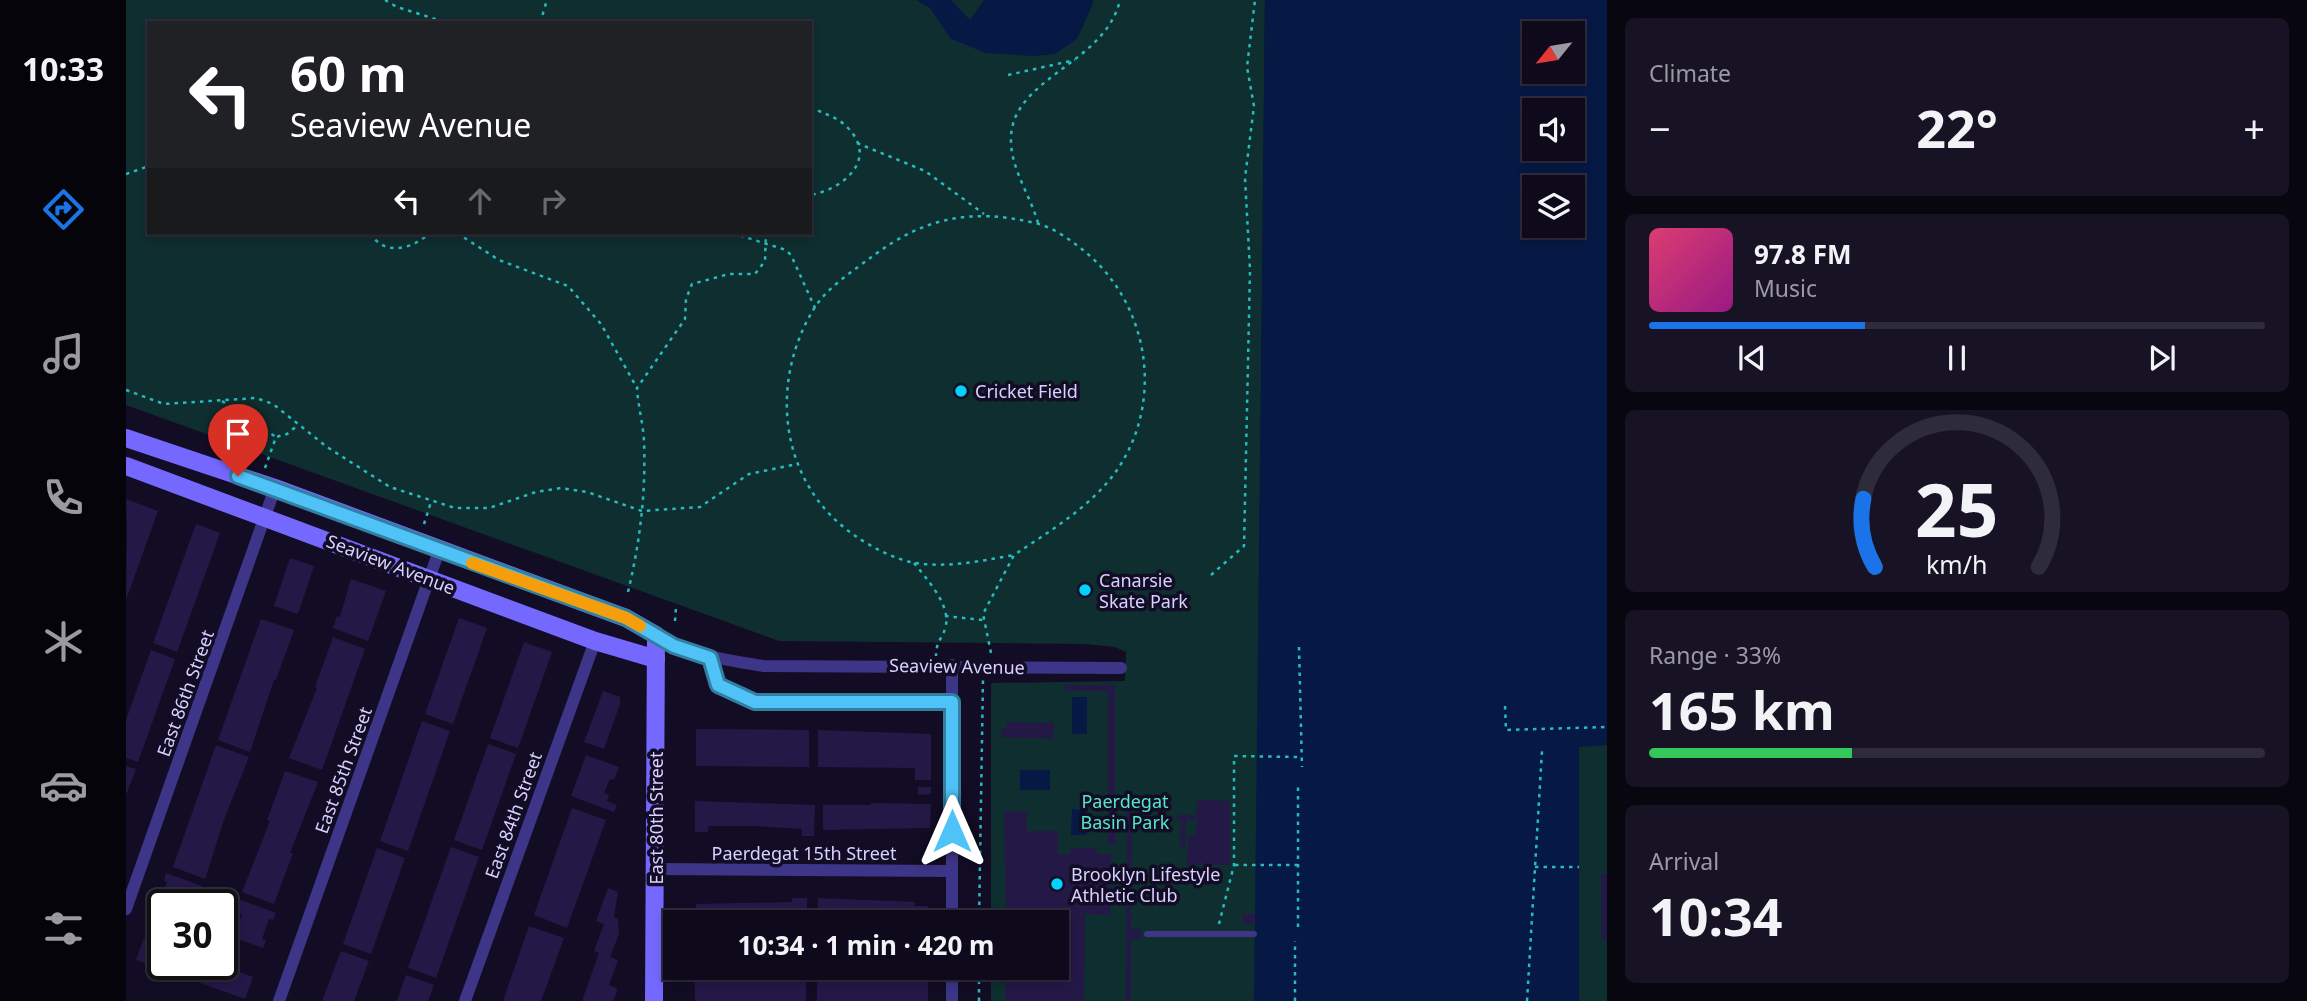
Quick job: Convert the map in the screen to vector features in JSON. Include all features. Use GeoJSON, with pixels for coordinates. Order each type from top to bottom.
{"type":"FeatureCollection","features":[{"type":"Feature","properties":{"kind":"street","name":"Seaview Avenue"},"geometry":{"type":"LineString","coordinates":[[126,438],[275,488],[439,551],[626,618],[674,646],[710,658],[763,667],[952,665],[1121,668]]}},
{"type":"Feature","properties":{"kind":"street","name":"Seaview Avenue"},"geometry":{"type":"LineString","coordinates":[[126,466],[595,641],[656,659]]}},
{"type":"Feature","properties":{"kind":"street","name":"East 86th Street"},"geometry":{"type":"LineString","coordinates":[[126,909],[267,517],[275,488]]}},
{"type":"Feature","properties":{"kind":"street","name":"East 85th Street"},"geometry":{"type":"LineString","coordinates":[[279,1001],[439,551]]}},
{"type":"Feature","properties":{"kind":"street","name":"East 80th Street"},"geometry":{"type":"LineString","coordinates":[[654,1001],[656,635]]}},
{"type":"Feature","properties":{"kind":"street","name":"East 84th Street"},"geometry":{"type":"LineString","coordinates":[[466,1001],[595,641]]}},
{"type":"Feature","properties":{"kind":"street","name":"Seaview Avenue"},"geometry":{"type":"LineString","coordinates":[[710,658],[718,685],[755,702],[952,702]]}},
{"type":"Feature","properties":{"kind":"street"},"geometry":{"type":"LineString","coordinates":[[952,665],[952,910]]}},
{"type":"Feature","properties":{"kind":"street","name":"Paerdegat 15th Street"},"geometry":{"type":"LineString","coordinates":[[656,869],[952,871]]}},
{"type":"Feature","properties":{"kind":"street"},"geometry":{"type":"LineString","coordinates":[[952,980],[952,1001]]}},
{"type":"Feature","properties":{"kind":"lane"},"geometry":{"type":"LineString","coordinates":[[1147,934],[1254,934]]}},
{"type":"Feature","properties":{"kind":"path"},"geometry":{"type":"LineString","coordinates":[[385,0],[397,7],[442,21]]}},
{"type":"Feature","properties":{"kind":"path"},"geometry":{"type":"LineString","coordinates":[[541,21],[547,0]]}},
{"type":"Feature","properties":{"kind":"path"},"geometry":{"type":"LineString","coordinates":[[1038,223],[1013,156],[1012,127],[1022,104],[1038,86],[1079,59],[1104,31],[1120,0]]}},
{"type":"Feature","properties":{"kind":"path"},"geometry":{"type":"LineString","coordinates":[[1211,575],[1244,546],[1250,270],[1245,178],[1254,106],[1247,67],[1255,0]]}},
{"type":"Feature","properties":{"kind":"path"},"geometry":{"type":"LineString","coordinates":[[1008,75],[1023,69],[1079,59]]}},
{"type":"Feature","properties":{"kind":"path"},"geometry":{"type":"LineString","coordinates":[[812,108],[834,117],[850,129],[858,143],[858,167],[850,177],[825,192],[812,195]]}},
{"type":"Feature","properties":{"kind":"path"},"geometry":{"type":"LineString","coordinates":[[858,143],[925,171],[984,214]]}},
{"type":"Feature","properties":{"kind":"path"},"geometry":{"type":"LineString","coordinates":[[126,174],[147,167]]}},
{"type":"Feature","properties":{"kind":"path"},"geometry":{"type":"LineString","coordinates":[[979,910],[982,685],[991,647],[984,620],[987,603],[1014,555],[1082,506],[1116,471],[1138,425],[1146,383],[1139,335],[1133,317],[1116,286],[1098,262],[1038,223],[984,214],[946,219],[902,237],[857,268],[815,308],[790,364],[786,391],[789,438],[797,464],[820,504],[848,531],[867,544],[914,563],[949,565],[1014,555]]}},
{"type":"Feature","properties":{"kind":"path"},"geometry":{"type":"LineString","coordinates":[[372,235],[383,247],[399,249],[413,246],[427,235]]}},
{"type":"Feature","properties":{"kind":"path"},"geometry":{"type":"LineString","coordinates":[[460,235],[499,260],[568,286],[601,324],[637,387],[644,439],[642,511],[639,549],[628,592]]}},
{"type":"Feature","properties":{"kind":"path"},"geometry":{"type":"LineString","coordinates":[[738,235],[791,255],[815,308]]}},
{"type":"Feature","properties":{"kind":"path"},"geometry":{"type":"LineString","coordinates":[[637,387],[685,319],[686,299],[692,284],[729,274],[755,274],[765,261],[766,235]]}},
{"type":"Feature","properties":{"kind":"path"},"geometry":{"type":"LineString","coordinates":[[126,390],[164,404],[256,398],[273,404],[390,487],[455,508],[489,508],[536,492],[561,488],[587,492],[642,511],[700,508],[749,474],[797,464]]}},
{"type":"Feature","properties":{"kind":"path"},"geometry":{"type":"LineString","coordinates":[[222,401],[275,437],[287,434],[299,425]]}},
{"type":"Feature","properties":{"kind":"path"},"geometry":{"type":"LineString","coordinates":[[265,468],[275,437]]}},
{"type":"Feature","properties":{"kind":"path"},"geometry":{"type":"LineString","coordinates":[[424,524],[431,502]]}},
{"type":"Feature","properties":{"kind":"path"},"geometry":{"type":"LineString","coordinates":[[914,563],[929,582],[945,615],[946,625],[937,642],[936,658]]}},
{"type":"Feature","properties":{"kind":"path"},"geometry":{"type":"LineString","coordinates":[[675,621],[676,608]]}},
{"type":"Feature","properties":{"kind":"path"},"geometry":{"type":"LineString","coordinates":[[945,615],[984,620]]}},
{"type":"Feature","properties":{"kind":"path"},"geometry":{"type":"LineString","coordinates":[[1298,647],[1302,767]]}},
{"type":"Feature","properties":{"kind":"path"},"geometry":{"type":"LineString","coordinates":[[1505,706],[1506,730],[1607,727]]}},
{"type":"Feature","properties":{"kind":"path"},"geometry":{"type":"LineString","coordinates":[[1527,1001],[1542,751]]}},
{"type":"Feature","properties":{"kind":"path"},"geometry":{"type":"LineString","coordinates":[[1216,934],[1234,864],[1234,756],[1301,757]]}},
{"type":"Feature","properties":{"kind":"path"},"geometry":{"type":"LineString","coordinates":[[1297,927],[1298,786]]}},
{"type":"Feature","properties":{"kind":"path"},"geometry":{"type":"LineString","coordinates":[[1234,864],[1298,865]]}},
{"type":"Feature","properties":{"kind":"path"},"geometry":{"type":"LineString","coordinates":[[1535,867],[1579,867]]}},
{"type":"Feature","properties":{"kind":"path"},"geometry":{"type":"LineString","coordinates":[[1295,941],[1295,1001]]}},
{"type":"Feature","properties":{"kind":"path"},"geometry":{"type":"LineString","coordinates":[[979,980],[979,1001]]}},
{"type":"Feature","properties":{"kind":"green space","name":"Paerdegat Basin Park"},"geometry":{"type":"Polygon","coordinates":[[[126,0],[1265,0],[1255,1001],[991,1001],[991,980],[1069,980],[1069,910],[991,910],[991,683],[1125,681],[1126,652],[1115,647],[1085,644],[779,641],[126,405],[126,0]]]}},
{"type":"Feature","properties":{"kind":"green space"},"geometry":{"type":"Polygon","coordinates":[[[1607,743],[1607,1001],[1579,1001],[1579,747],[1607,743]]]}},
{"type":"Feature","properties":{"kind":"water"},"geometry":{"type":"Polygon","coordinates":[[[916,0],[951,0],[970,20],[984,0],[1093,0],[1093,4],[1077,39],[1055,54],[1034,56],[986,53],[951,39],[930,8],[916,0]]]}},
{"type":"Feature","properties":{"kind":"water"},"geometry":{"type":"Polygon","coordinates":[[[1265,0],[1607,0],[1607,745],[1579,747],[1579,1001],[1254,1001],[1265,0]]]}},
{"type":"Feature","properties":{"kind":"water"},"geometry":{"type":"Polygon","coordinates":[[[1072,697],[1087,697],[1087,734],[1072,734],[1072,697]]]}},
{"type":"Feature","properties":{"kind":"water"},"geometry":{"type":"Polygon","coordinates":[[[1020,770],[1050,770],[1050,790],[1020,790],[1020,770]]]}},
{"type":"Feature","properties":{"kind":"water"},"geometry":{"type":"Polygon","coordinates":[[[1072,809],[1087,810],[1086,835],[1071,835],[1072,809]]]}},
{"type":"Feature","properties":{"kind":"building"},"geometry":{"type":"Polygon","coordinates":[[[126,499],[158,511],[126,600],[127,527],[126,499]]]}},
{"type":"Feature","properties":{"kind":"building"},"geometry":{"type":"Polygon","coordinates":[[[196,524],[220,533],[177,652],[153,643],[196,524]]]}},
{"type":"Feature","properties":{"kind":"building"},"geometry":{"type":"Polygon","coordinates":[[[290,558],[314,566],[298,614],[274,606],[290,558]]]}},
{"type":"Feature","properties":{"kind":"building"},"geometry":{"type":"Polygon","coordinates":[[[351,579],[386,591],[368,641],[333,628],[337,616],[340,617],[351,579]]]}},
{"type":"Feature","properties":{"kind":"building"},"geometry":{"type":"Polygon","coordinates":[[[459,618],[487,628],[453,724],[425,714],[459,618]]]}},
{"type":"Feature","properties":{"kind":"building"},"geometry":{"type":"Polygon","coordinates":[[[261,619],[294,630],[250,752],[218,740],[261,619]]]}},
{"type":"Feature","properties":{"kind":"building"},"geometry":{"type":"Polygon","coordinates":[[[333,637],[365,649],[322,770],[289,758],[317,688],[315,687],[333,637]]]}},
{"type":"Feature","properties":{"kind":"building"},"geometry":{"type":"Polygon","coordinates":[[[524,642],[552,652],[518,748],[490,738],[524,642]]]}},
{"type":"Feature","properties":{"kind":"building"},"geometry":{"type":"Polygon","coordinates":[[[151,650],[175,659],[138,762],[126,758],[126,720],[151,650]]]}},
{"type":"Feature","properties":{"kind":"building"},"geometry":{"type":"Polygon","coordinates":[[[1065,685],[1115,685],[1115,845],[1108,845],[1108,691],[1065,691],[1065,685]]]}},
{"type":"Feature","properties":{"kind":"building"},"geometry":{"type":"Polygon","coordinates":[[[603,691],[620,697],[604,749],[584,742],[603,691]]]}},
{"type":"Feature","properties":{"kind":"building"},"geometry":{"type":"Polygon","coordinates":[[[422,721],[450,731],[408,851],[380,841],[422,721]]]}},
{"type":"Feature","properties":{"kind":"building"},"geometry":{"type":"Polygon","coordinates":[[[1007,722],[1054,723],[1053,739],[1001,737],[1001,728],[1007,729],[1007,722]]]}},
{"type":"Feature","properties":{"kind":"building"},"geometry":{"type":"Polygon","coordinates":[[[696,729],[809,730],[809,767],[696,766],[696,729]]]}},
{"type":"Feature","properties":{"kind":"building"},"geometry":{"type":"Polygon","coordinates":[[[818,730],[931,734],[931,780],[915,780],[915,768],[818,767],[818,730]]]}},
{"type":"Feature","properties":{"kind":"building"},"geometry":{"type":"Polygon","coordinates":[[[488,744],[516,754],[482,850],[454,840],[488,744]]]}},
{"type":"Feature","properties":{"kind":"building"},"geometry":{"type":"Polygon","coordinates":[[[216,745],[249,757],[225,817],[205,879],[173,867],[216,745]]]}},
{"type":"Feature","properties":{"kind":"building"},"geometry":{"type":"Polygon","coordinates":[[[586,755],[619,767],[614,780],[610,779],[604,793],[609,795],[607,801],[617,805],[614,812],[571,796],[586,755]]]}},
{"type":"Feature","properties":{"kind":"building"},"geometry":{"type":"Polygon","coordinates":[[[126,766],[136,769],[126,795],[126,766]]]}},
{"type":"Feature","properties":{"kind":"building"},"geometry":{"type":"Polygon","coordinates":[[[285,771],[318,782],[290,853],[293,853],[274,904],[242,892],[270,821],[267,820],[285,771]]]}},
{"type":"Feature","properties":{"kind":"building"},"geometry":{"type":"Polygon","coordinates":[[[918,787],[931,787],[931,794],[918,795],[918,787]]]}},
{"type":"Feature","properties":{"kind":"building"},"geometry":{"type":"Polygon","coordinates":[[[1127,793],[1132,793],[1131,929],[1141,929],[1141,939],[1131,939],[1131,1001],[1126,1001],[1127,793]]]}},
{"type":"Feature","properties":{"kind":"building"},"geometry":{"type":"Polygon","coordinates":[[[1197,800],[1230,801],[1230,865],[1187,865],[1189,835],[1196,835],[1197,800]]]}},
{"type":"Feature","properties":{"kind":"building"},"geometry":{"type":"Polygon","coordinates":[[[695,801],[815,805],[814,836],[802,836],[802,829],[756,826],[708,826],[708,832],[695,832],[695,801]]]}},
{"type":"Feature","properties":{"kind":"building"},"geometry":{"type":"Polygon","coordinates":[[[931,804],[930,828],[823,830],[823,805],[931,804]]]}},
{"type":"Feature","properties":{"kind":"building"},"geometry":{"type":"Polygon","coordinates":[[[572,808],[606,820],[567,928],[534,915],[572,808]]]}},
{"type":"Feature","properties":{"kind":"building","name":"Brooklyn Lifestyle Athletic Club"},"geometry":{"type":"Polygon","coordinates":[[[1004,811],[1027,812],[1027,831],[1058,831],[1058,854],[1070,854],[1070,848],[1090,848],[1097,849],[1097,854],[1111,854],[1110,915],[1085,914],[1084,1001],[1005,1001],[1006,980],[1069,980],[1069,910],[1006,910],[1004,811]]]}},
{"type":"Feature","properties":{"kind":"building"},"geometry":{"type":"Polygon","coordinates":[[[1177,815],[1195,815],[1194,821],[1186,820],[1186,847],[1180,847],[1181,820],[1177,820],[1177,815]]]}},
{"type":"Feature","properties":{"kind":"building"},"geometry":{"type":"Polygon","coordinates":[[[451,847],[479,857],[436,978],[408,968],[451,847]]]}},
{"type":"Feature","properties":{"kind":"building"},"geometry":{"type":"Polygon","coordinates":[[[377,848],[405,858],[371,954],[343,944],[377,848]]]}},
{"type":"Feature","properties":{"kind":"building"},"geometry":{"type":"Polygon","coordinates":[[[166,873],[202,886],[201,889],[164,889],[167,882],[164,881],[166,873]]]}},
{"type":"Feature","properties":{"kind":"building"},"geometry":{"type":"Polygon","coordinates":[[[1601,874],[1607,874],[1607,939],[1602,940],[1601,874]]]}},
{"type":"Feature","properties":{"kind":"building"},"geometry":{"type":"Polygon","coordinates":[[[608,888],[618,892],[614,917],[618,919],[619,934],[610,957],[618,960],[609,985],[617,988],[616,994],[613,1001],[582,1001],[599,953],[594,951],[604,924],[596,921],[608,888]]]}},
{"type":"Feature","properties":{"kind":"building"},"geometry":{"type":"Polygon","coordinates":[[[792,898],[807,898],[807,910],[696,910],[696,904],[792,902],[792,898]]]}},
{"type":"Feature","properties":{"kind":"building"},"geometry":{"type":"Polygon","coordinates":[[[818,898],[915,902],[915,906],[928,906],[928,910],[818,910],[818,898]]]}},
{"type":"Feature","properties":{"kind":"building"},"geometry":{"type":"Polygon","coordinates":[[[239,899],[276,913],[273,920],[269,919],[262,939],[266,940],[263,948],[238,939],[238,925],[242,914],[238,912],[239,899]]]}},
{"type":"Feature","properties":{"kind":"building"},"geometry":{"type":"Polygon","coordinates":[[[1243,914],[1255,914],[1255,924],[1243,924],[1243,914]]]}},
{"type":"Feature","properties":{"kind":"building"},"geometry":{"type":"Polygon","coordinates":[[[529,926],[564,938],[541,1001],[503,1001],[529,926]]]}},
{"type":"Feature","properties":{"kind":"building"},"geometry":{"type":"Polygon","coordinates":[[[144,938],[147,939],[147,964],[136,960],[144,938]]]}},
{"type":"Feature","properties":{"kind":"building"},"geometry":{"type":"Polygon","coordinates":[[[341,951],[369,961],[354,1001],[322,1001],[341,951]]]}},
{"type":"Feature","properties":{"kind":"building"},"geometry":{"type":"Polygon","coordinates":[[[238,971],[253,977],[245,999],[192,980],[238,980],[238,971]]]}},
{"type":"Feature","properties":{"kind":"building"},"geometry":{"type":"Polygon","coordinates":[[[406,975],[434,985],[428,1001],[397,1001],[406,975]]]}},
{"type":"Feature","properties":{"kind":"building"},"geometry":{"type":"Polygon","coordinates":[[[695,980],[806,980],[806,1001],[695,1001],[695,980]]]}},
{"type":"Feature","properties":{"kind":"building"},"geometry":{"type":"Polygon","coordinates":[[[817,980],[928,980],[928,1001],[817,1001],[817,980]]]}},
{"type":"Feature","properties":{"kind":"slow traffic"},"geometry":{"type":"LineString","coordinates":[[472,563],[626,618],[640,626]]}},
{"type":"Feature","properties":{"kind":"place","name":"Cricket Field"},"geometry":{"type":"Point","coordinates":[961,391]}},
{"type":"Feature","properties":{"kind":"place","name":"Canarsie Skate Park"},"geometry":{"type":"Point","coordinates":[1085,590]}},
{"type":"Feature","properties":{"kind":"place","name":"Brooklyn Lifestyle Athletic Club"},"geometry":{"type":"Point","coordinates":[1057,884]}},
{"type":"Feature","properties":{"kind":"route"},"geometry":{"type":"LineString","coordinates":[[238,476],[626,618],[674,646],[710,658],[718,685],[755,702],[952,702],[952,831]]}}]}
